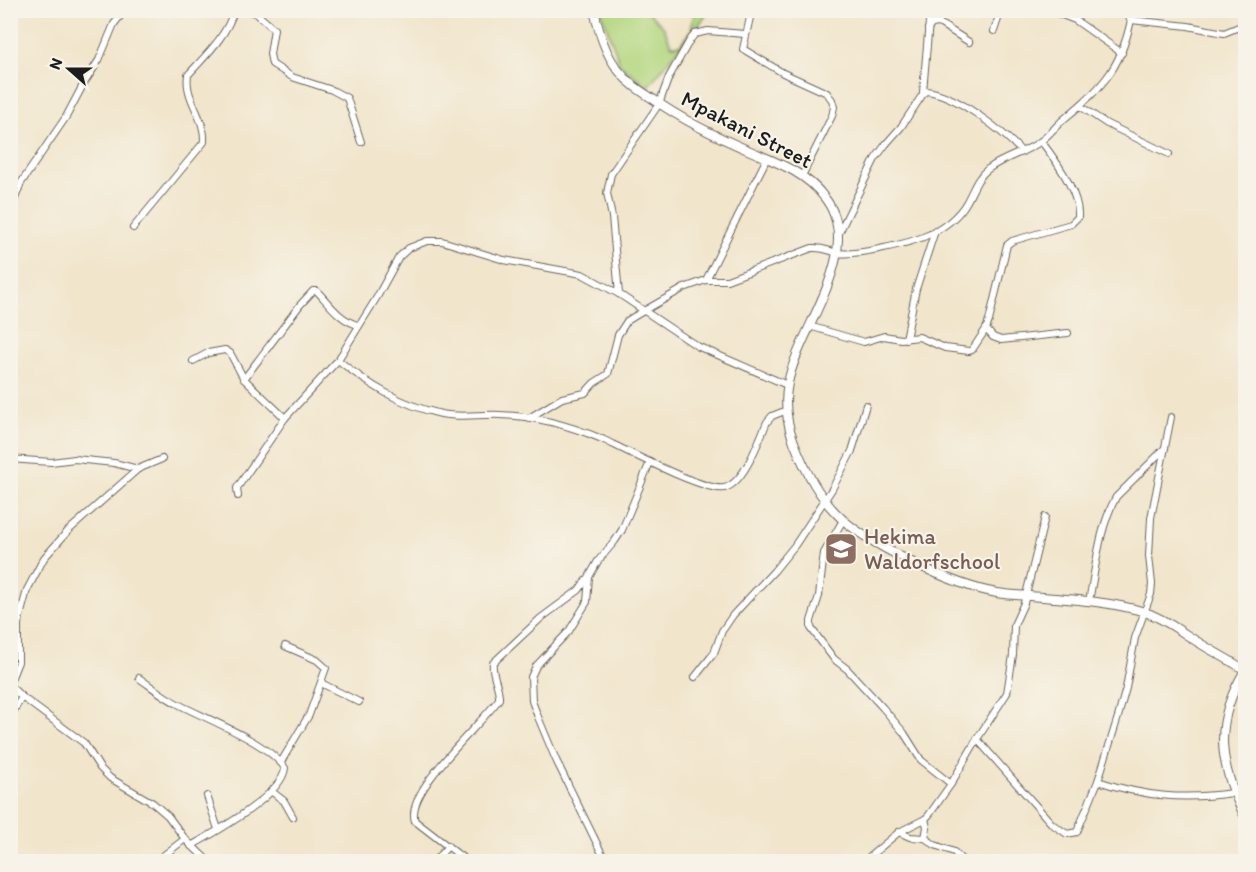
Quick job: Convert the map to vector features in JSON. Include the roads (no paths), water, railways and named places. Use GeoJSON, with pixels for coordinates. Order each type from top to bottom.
{"type":"FeatureCollection","features":[{"type":"Feature","properties":{"kind":"street"},"geometry":{"type":"LineString","coordinates":[[10,212],[21,183],[66,117],[82,85],[99,60],[114,24],[125,10]]}},
{"type":"Feature","properties":{"kind":"street"},"geometry":{"type":"LineString","coordinates":[[133,228],[204,142],[204,132],[189,96],[188,75],[231,22],[234,10]]}},
{"type":"Feature","properties":{"kind":"street"},"geometry":{"type":"LineString","coordinates":[[247,10],[257,14],[274,30],[270,54],[272,64],[292,77],[332,90],[347,98],[361,142]]}},
{"type":"Feature","properties":{"kind":"street","name":"Mpakani Street"},"geometry":{"type":"LineString","coordinates":[[594,10],[603,41],[619,71],[632,85],[695,126],[767,158],[811,181],[829,202],[839,233],[838,253],[830,280],[792,368],[788,386],[787,410],[789,427],[805,469],[825,501],[843,520],[859,533],[928,570],[963,584],[997,593],[1089,601],[1143,612],[1168,621],[1245,670]]}},
{"type":"Feature","properties":{"kind":"street"},"geometry":{"type":"LineString","coordinates":[[774,10],[751,12],[743,49],[783,74],[827,93],[834,107],[832,116],[802,176]]}},
{"type":"Feature","properties":{"kind":"street"},"geometry":{"type":"LineString","coordinates":[[839,233],[875,159],[901,127],[922,92],[930,10]]}},
{"type":"Feature","properties":{"kind":"street"},"geometry":{"type":"LineString","coordinates":[[994,31],[1001,10]]}},
{"type":"Feature","properties":{"kind":"street"},"geometry":{"type":"LineString","coordinates":[[1048,10],[1076,20],[1122,53]]}},
{"type":"Feature","properties":{"kind":"street"},"geometry":{"type":"LineString","coordinates":[[1124,10],[1131,20],[1188,26],[1224,33],[1245,24]]}},
{"type":"Feature","properties":{"kind":"street"},"geometry":{"type":"LineString","coordinates":[[529,418],[562,398],[585,393],[594,383],[608,374],[621,327],[676,291],[706,280],[727,280],[812,248],[826,248],[838,253],[867,250],[906,242],[935,231],[960,211],[981,176],[988,169],[1041,141],[1097,91],[1109,77],[1122,53],[1133,10]]}},
{"type":"Feature","properties":{"kind":"street"},"geometry":{"type":"LineString","coordinates":[[928,29],[932,24],[939,23],[969,42]]}},
{"type":"Feature","properties":{"kind":"street"},"geometry":{"type":"LineString","coordinates":[[619,294],[612,217],[607,193],[608,181],[614,167],[659,104],[669,77],[690,40],[696,34],[708,31],[745,34]]}},
{"type":"Feature","properties":{"kind":"street"},"geometry":{"type":"LineString","coordinates":[[922,92],[932,92],[969,108],[1011,140],[1022,152]]}},
{"type":"Feature","properties":{"kind":"street"},"geometry":{"type":"LineString","coordinates":[[1080,106],[1107,124],[1169,154]]}},
{"type":"Feature","properties":{"kind":"street"},"geometry":{"type":"LineString","coordinates":[[809,326],[864,342],[884,336],[906,339],[914,337],[924,338],[945,348],[969,351],[986,330],[1006,245],[1012,241],[1071,224],[1078,217],[1075,200],[1067,181],[1041,141]]}},
{"type":"Feature","properties":{"kind":"street"},"geometry":{"type":"LineString","coordinates":[[706,280],[767,158]]}},
{"type":"Feature","properties":{"kind":"street"},"geometry":{"type":"LineString","coordinates":[[906,339],[916,289],[935,231]]}},
{"type":"Feature","properties":{"kind":"street"},"geometry":{"type":"LineString","coordinates":[[10,241],[12,268],[10,273]]}},
{"type":"Feature","properties":{"kind":"street"},"geometry":{"type":"LineString","coordinates":[[238,496],[237,488],[285,418],[338,360],[399,257],[409,248],[427,241],[442,241],[504,260],[582,274],[619,294],[697,346],[788,386]]}},
{"type":"Feature","properties":{"kind":"street"},"geometry":{"type":"LineString","coordinates":[[243,380],[313,291],[317,291],[340,316],[358,326]]}},
{"type":"Feature","properties":{"kind":"street"},"geometry":{"type":"LineString","coordinates":[[986,330],[993,337],[1001,340],[1068,333]]}},
{"type":"Feature","properties":{"kind":"street"},"geometry":{"type":"LineString","coordinates":[[193,361],[208,353],[225,350],[230,353],[243,380],[285,418]]}},
{"type":"Feature","properties":{"kind":"street"},"geometry":{"type":"LineString","coordinates":[[338,360],[383,393],[406,402],[440,413],[466,417],[500,415],[529,418],[599,438],[691,480],[717,488],[724,488],[741,477],[771,416],[787,410]]}},
{"type":"Feature","properties":{"kind":"street"},"geometry":{"type":"LineString","coordinates":[[695,677],[710,659],[722,631],[733,615],[795,545],[825,501],[852,451],[866,405]]}},
{"type":"Feature","properties":{"kind":"street"},"geometry":{"type":"LineString","coordinates":[[977,739],[1047,819],[1067,834],[1077,832],[1098,782],[1126,688],[1135,638],[1151,594],[1150,527],[1171,417]]}},
{"type":"Feature","properties":{"kind":"street"},"geometry":{"type":"LineString","coordinates":[[1089,601],[1111,506],[1116,497],[1165,448]]}},
{"type":"Feature","properties":{"kind":"street"},"geometry":{"type":"LineString","coordinates":[[10,459],[51,462],[75,459],[114,463],[138,469]]}},
{"type":"Feature","properties":{"kind":"street"},"geometry":{"type":"LineString","coordinates":[[10,682],[16,672],[18,662],[18,624],[27,590],[44,558],[68,531],[138,469],[162,459]]}},
{"type":"Feature","properties":{"kind":"street"},"geometry":{"type":"LineString","coordinates":[[468,861],[416,821],[414,817],[416,805],[433,774],[499,699],[498,685],[492,667],[494,663],[541,618],[579,590],[598,561],[615,541],[622,530],[650,462]]}},
{"type":"Feature","properties":{"kind":"street"},"geometry":{"type":"LineString","coordinates":[[863,861],[899,832],[925,819],[951,784],[1007,693],[1013,655],[1014,625],[1026,595],[1045,517]]}},
{"type":"Feature","properties":{"kind":"street"},"geometry":{"type":"LineString","coordinates":[[843,520],[824,553],[819,596],[811,628],[834,659],[847,669],[904,733],[921,760],[951,784]]}},
{"type":"Feature","properties":{"kind":"street"},"geometry":{"type":"LineString","coordinates":[[589,577],[587,602],[569,631],[532,672],[530,685],[538,717],[606,861]]}},
{"type":"Feature","properties":{"kind":"street"},"geometry":{"type":"LineString","coordinates":[[281,762],[309,714],[326,669],[325,665],[285,646]]}},
{"type":"Feature","properties":{"kind":"street"},"geometry":{"type":"LineString","coordinates":[[1245,670],[1227,709],[1223,731],[1223,755],[1233,793],[1245,819]]}},
{"type":"Feature","properties":{"kind":"street"},"geometry":{"type":"LineString","coordinates":[[139,678],[176,703],[246,737],[281,762],[285,768],[284,774],[271,791],[238,819],[191,846]]}},
{"type":"Feature","properties":{"kind":"street"},"geometry":{"type":"LineString","coordinates":[[321,683],[358,702]]}},
{"type":"Feature","properties":{"kind":"street"},"geometry":{"type":"LineString","coordinates":[[10,686],[84,743],[100,768],[110,778],[153,803],[168,816],[191,846],[209,861]]}},
{"type":"Feature","properties":{"kind":"street"},"geometry":{"type":"LineString","coordinates":[[10,717],[22,697]]}},
{"type":"Feature","properties":{"kind":"street"},"geometry":{"type":"LineString","coordinates":[[1098,782],[1124,790],[1162,796],[1189,797],[1233,793]]}},
{"type":"Feature","properties":{"kind":"street"},"geometry":{"type":"LineString","coordinates":[[271,791],[285,802],[293,817]]}},
{"type":"Feature","properties":{"kind":"street"},"geometry":{"type":"LineString","coordinates":[[207,796],[218,829]]}},
{"type":"Feature","properties":{"kind":"street"},"geometry":{"type":"LineString","coordinates":[[925,819],[927,827],[925,838]]}},
{"type":"Feature","properties":{"kind":"street"},"geometry":{"type":"LineString","coordinates":[[899,832],[910,837],[925,838],[935,845],[954,852],[964,861]]}},
{"type":"Feature","properties":{"kind":"street"},"geometry":{"type":"LineString","coordinates":[[155,861],[185,839]]}},
{"type":"Feature","properties":{"kind":"street"},"geometry":{"type":"LineString","coordinates":[[435,861],[448,846]]}},
{"type":"Feature","properties":{"kind":"place","name":"Hekima Waldorfschool"},"geometry":{"type":"Point","coordinates":[841,549]}}]}
